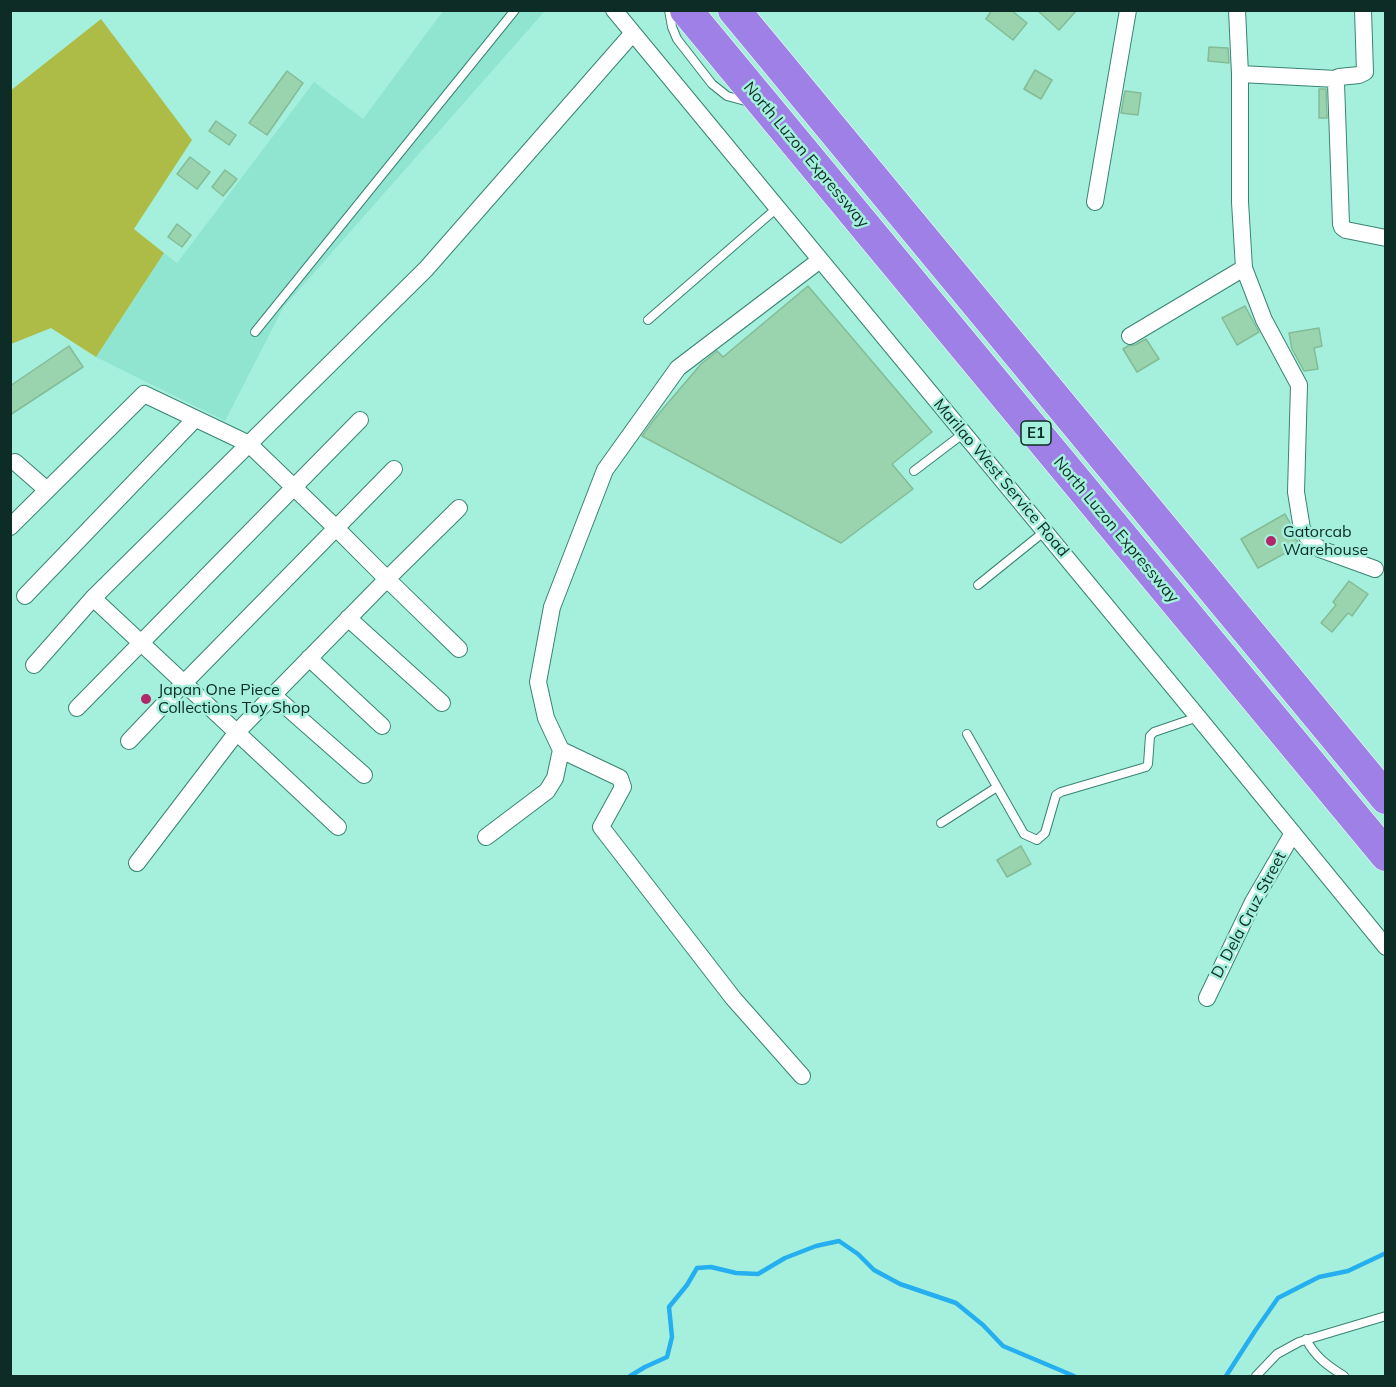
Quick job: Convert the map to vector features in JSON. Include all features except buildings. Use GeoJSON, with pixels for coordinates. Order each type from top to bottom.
{"type":"FeatureCollection","features":[{"type":"Feature","properties":{"kind":"highway","name":"North Luzon Expressway"},"geometry":{"type":"LineString","coordinates":[[686,10],[1386,855]]}},
{"type":"Feature","properties":{"kind":"highway","name":"E1"},"geometry":{"type":"LineString","coordinates":[[734,10],[1386,798]]}},
{"type":"Feature","properties":{"kind":"street","name":"Marilao West Service Road"},"geometry":{"type":"LineString","coordinates":[[614,10],[1386,947]]}},
{"type":"Feature","properties":{"kind":"street"},"geometry":{"type":"LineString","coordinates":[[1095,202],[1128,10]]}},
{"type":"Feature","properties":{"kind":"street"},"geometry":{"type":"LineString","coordinates":[[1237,10],[1240,74],[1240,202],[1244,268],[1264,320],[1299,386],[1296,492],[1302,529],[1311,542],[1320,549],[1375,569]]}},
{"type":"Feature","properties":{"kind":"street"},"geometry":{"type":"LineString","coordinates":[[1240,74],[1337,79],[1365,72],[1363,10]]}},
{"type":"Feature","properties":{"kind":"street"},"geometry":{"type":"LineString","coordinates":[[34,665],[93,598],[426,269],[633,33]]}},
{"type":"Feature","properties":{"kind":"street"},"geometry":{"type":"LineString","coordinates":[[1337,79],[1342,227],[1346,230],[1386,238]]}},
{"type":"Feature","properties":{"kind":"street"},"geometry":{"type":"LineString","coordinates":[[486,837],[547,791],[555,778],[561,750],[546,718],[538,682],[552,607],[604,470],[678,368],[820,260]]}},
{"type":"Feature","properties":{"kind":"street"},"geometry":{"type":"LineString","coordinates":[[1130,336],[1244,268]]}},
{"type":"Feature","properties":{"kind":"street"},"geometry":{"type":"LineString","coordinates":[[10,527],[144,394],[249,444],[459,649]]}},
{"type":"Feature","properties":{"kind":"street"},"geometry":{"type":"LineString","coordinates":[[25,596],[195,419]]}},
{"type":"Feature","properties":{"kind":"street"},"geometry":{"type":"LineString","coordinates":[[77,708],[360,420]]}},
{"type":"Feature","properties":{"kind":"street"},"geometry":{"type":"LineString","coordinates":[[15,462],[47,490]]}},
{"type":"Feature","properties":{"kind":"street"},"geometry":{"type":"LineString","coordinates":[[129,741],[394,469]]}},
{"type":"Feature","properties":{"kind":"street"},"geometry":{"type":"LineString","coordinates":[[137,863],[237,732],[459,508]]}},
{"type":"Feature","properties":{"kind":"street"},"geometry":{"type":"LineString","coordinates":[[93,598],[338,827]]}},
{"type":"Feature","properties":{"kind":"street"},"geometry":{"type":"LineString","coordinates":[[348,618],[442,703]]}},
{"type":"Feature","properties":{"kind":"street"},"geometry":{"type":"LineString","coordinates":[[309,658],[382,726]]}},
{"type":"Feature","properties":{"kind":"street"},"geometry":{"type":"LineString","coordinates":[[273,695],[364,775]]}},
{"type":"Feature","properties":{"kind":"street"},"geometry":{"type":"LineString","coordinates":[[561,750],[621,778],[623,788],[601,827],[733,998],[802,1076]]}},
{"type":"Feature","properties":{"kind":"street","name":"D. Dela Cruz Street"},"geometry":{"type":"LineString","coordinates":[[1207,998],[1252,902],[1293,833]]}},
{"type":"Feature","properties":{"kind":"lane"},"geometry":{"type":"LineString","coordinates":[[255,332],[515,10]]}},
{"type":"Feature","properties":{"kind":"lane"},"geometry":{"type":"LineString","coordinates":[[669,10],[677,39],[718,90],[727,96],[766,107]]}},
{"type":"Feature","properties":{"kind":"lane"},"geometry":{"type":"LineString","coordinates":[[648,320],[777,207]]}},
{"type":"Feature","properties":{"kind":"lane"},"geometry":{"type":"LineString","coordinates":[[914,471],[963,433]]}},
{"type":"Feature","properties":{"kind":"lane"},"geometry":{"type":"LineString","coordinates":[[978,585],[1044,531]]}},
{"type":"Feature","properties":{"kind":"lane"},"geometry":{"type":"LineString","coordinates":[[967,735],[1024,834],[1037,840],[1045,833],[1056,795],[1146,766],[1150,736],[1154,732],[1198,717]]}},
{"type":"Feature","properties":{"kind":"lane"},"geometry":{"type":"LineString","coordinates":[[941,823],[997,787]]}},
{"type":"Feature","properties":{"kind":"lane"},"geometry":{"type":"LineString","coordinates":[[1256,1377],[1277,1354],[1291,1345],[1386,1316]]}},
{"type":"Feature","properties":{"kind":"lane"},"geometry":{"type":"LineString","coordinates":[[1306,1339],[1314,1353],[1344,1377]]}},
{"type":"Feature","properties":{"kind":"shaded area"},"geometry":{"type":"Polygon","coordinates":[[[443,11],[545,11],[283,308],[225,421],[96,357],[164,253],[177,263],[314,82],[363,119],[443,11]]]}},
{"type":"Feature","properties":{"kind":"green space"},"geometry":{"type":"Polygon","coordinates":[[[101,19],[192,140],[134,229],[164,253],[96,357],[51,328],[11,344],[10,91],[101,19]]]}},
{"type":"Feature","properties":{"kind":"waterway"},"geometry":{"type":"LineString","coordinates":[[630,1376],[667,1357],[672,1337],[669,1307],[697,1268],[711,1267],[736,1273],[758,1274],[785,1258],[816,1246],[839,1241],[858,1254],[874,1270],[900,1284],[956,1303],[983,1325],[1003,1346],[1074,1376]]}},
{"type":"Feature","properties":{"kind":"waterway"},"geometry":{"type":"LineString","coordinates":[[1226,1376],[1278,1298],[1319,1277],[1348,1271],[1386,1253]]}},
{"type":"Feature","properties":{"kind":"place","name":"Gatorcab Warehouse"},"geometry":{"type":"Point","coordinates":[1271,541]}},
{"type":"Feature","properties":{"kind":"place","name":"Japan One Piece Collections Toy Shop"},"geometry":{"type":"Point","coordinates":[146,699]}}]}
